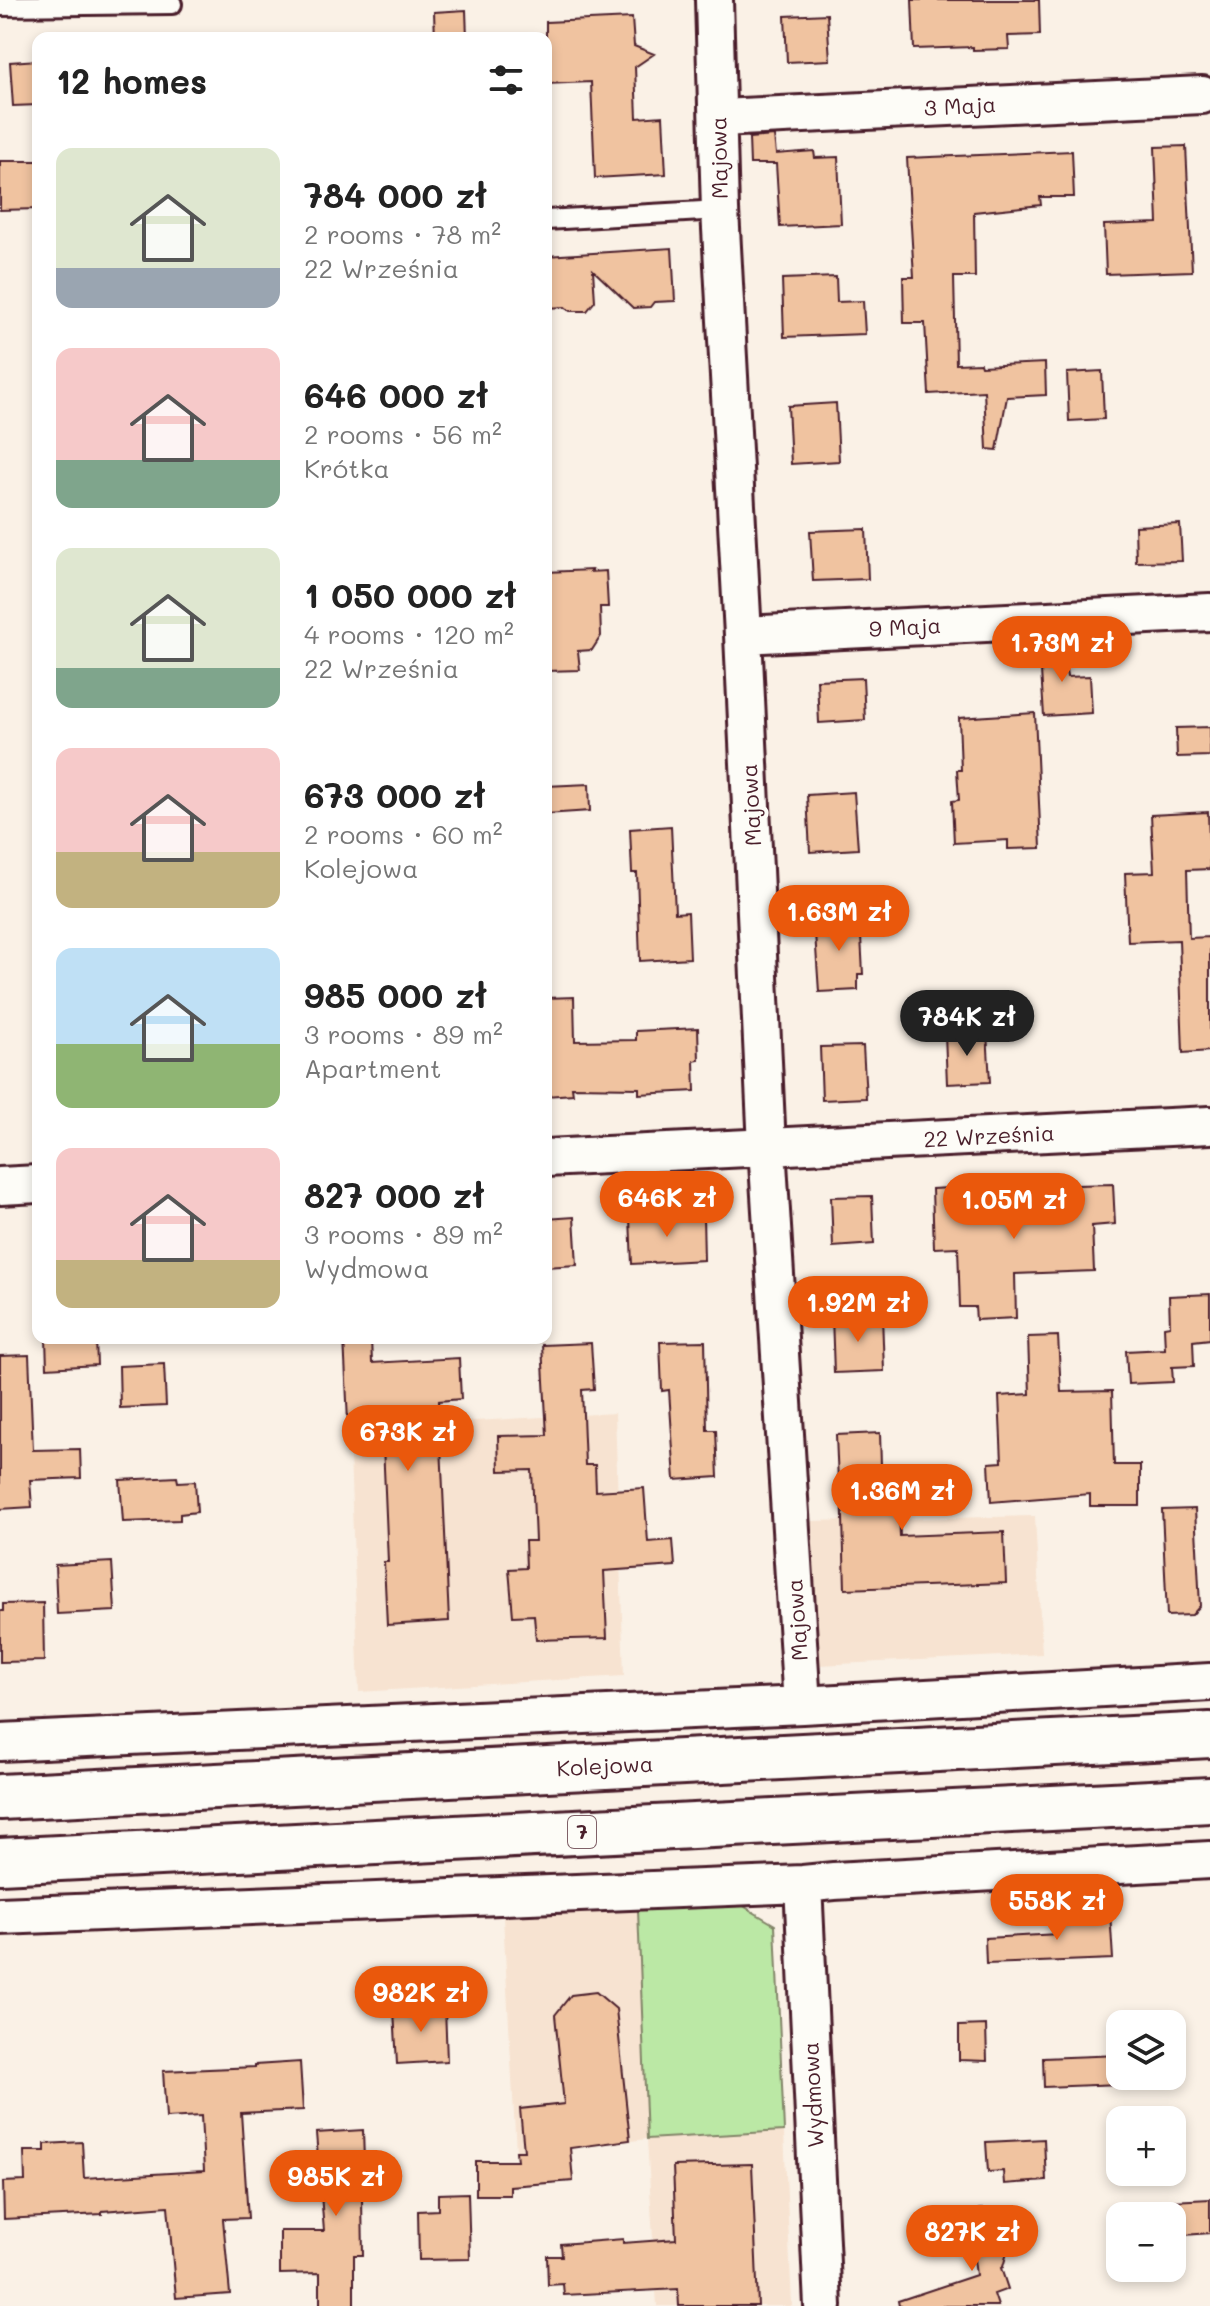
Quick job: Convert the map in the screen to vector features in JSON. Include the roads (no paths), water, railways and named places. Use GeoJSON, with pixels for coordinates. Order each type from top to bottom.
{"type":"FeatureCollection","features":[{"type":"Feature","properties":{"kind":"highway","name":"Kolejowa"},"geometry":{"type":"LineString","coordinates":[[0,1797],[1210,1735]]}},
{"type":"Feature","properties":{"kind":"highway","name":"7"},"geometry":{"type":"LineString","coordinates":[[0,1861],[1210,1800]]}},
{"type":"Feature","properties":{"kind":"street","name":"Majowa"},"geometry":{"type":"LineString","coordinates":[[714,0],[720,210],[767,1147],[802,1705]]}},
{"type":"Feature","properties":{"kind":"street","name":"3 Maja"},"geometry":{"type":"LineString","coordinates":[[719,118],[1202,95]]}},
{"type":"Feature","properties":{"kind":"street","name":"9 Maja"},"geometry":{"type":"LineString","coordinates":[[743,635],[1210,612]]}},
{"type":"Feature","properties":{"kind":"street","name":"22 Września"},"geometry":{"type":"LineString","coordinates":[[552,1158],[1210,1125]]}},
{"type":"Feature","properties":{"kind":"street"},"geometry":{"type":"LineString","coordinates":[[0,1186],[32,1184]]}},
{"type":"Feature","properties":{"kind":"street"},"geometry":{"type":"LineString","coordinates":[[0,1742],[802,1705],[1210,1682]]}},
{"type":"Feature","properties":{"kind":"street"},"geometry":{"type":"LineString","coordinates":[[0,1916],[803,1884],[1210,1860]]}},
{"type":"Feature","properties":{"kind":"street","name":"Wydmowa"},"geometry":{"type":"LineString","coordinates":[[803,1884],[823,2306]]}},
{"type":"Feature","properties":{"kind":"lane"},"geometry":{"type":"LineString","coordinates":[[0,6],[172,4]]}},
{"type":"Feature","properties":{"kind":"lane"},"geometry":{"type":"LineString","coordinates":[[552,220],[720,210]]}}]}
